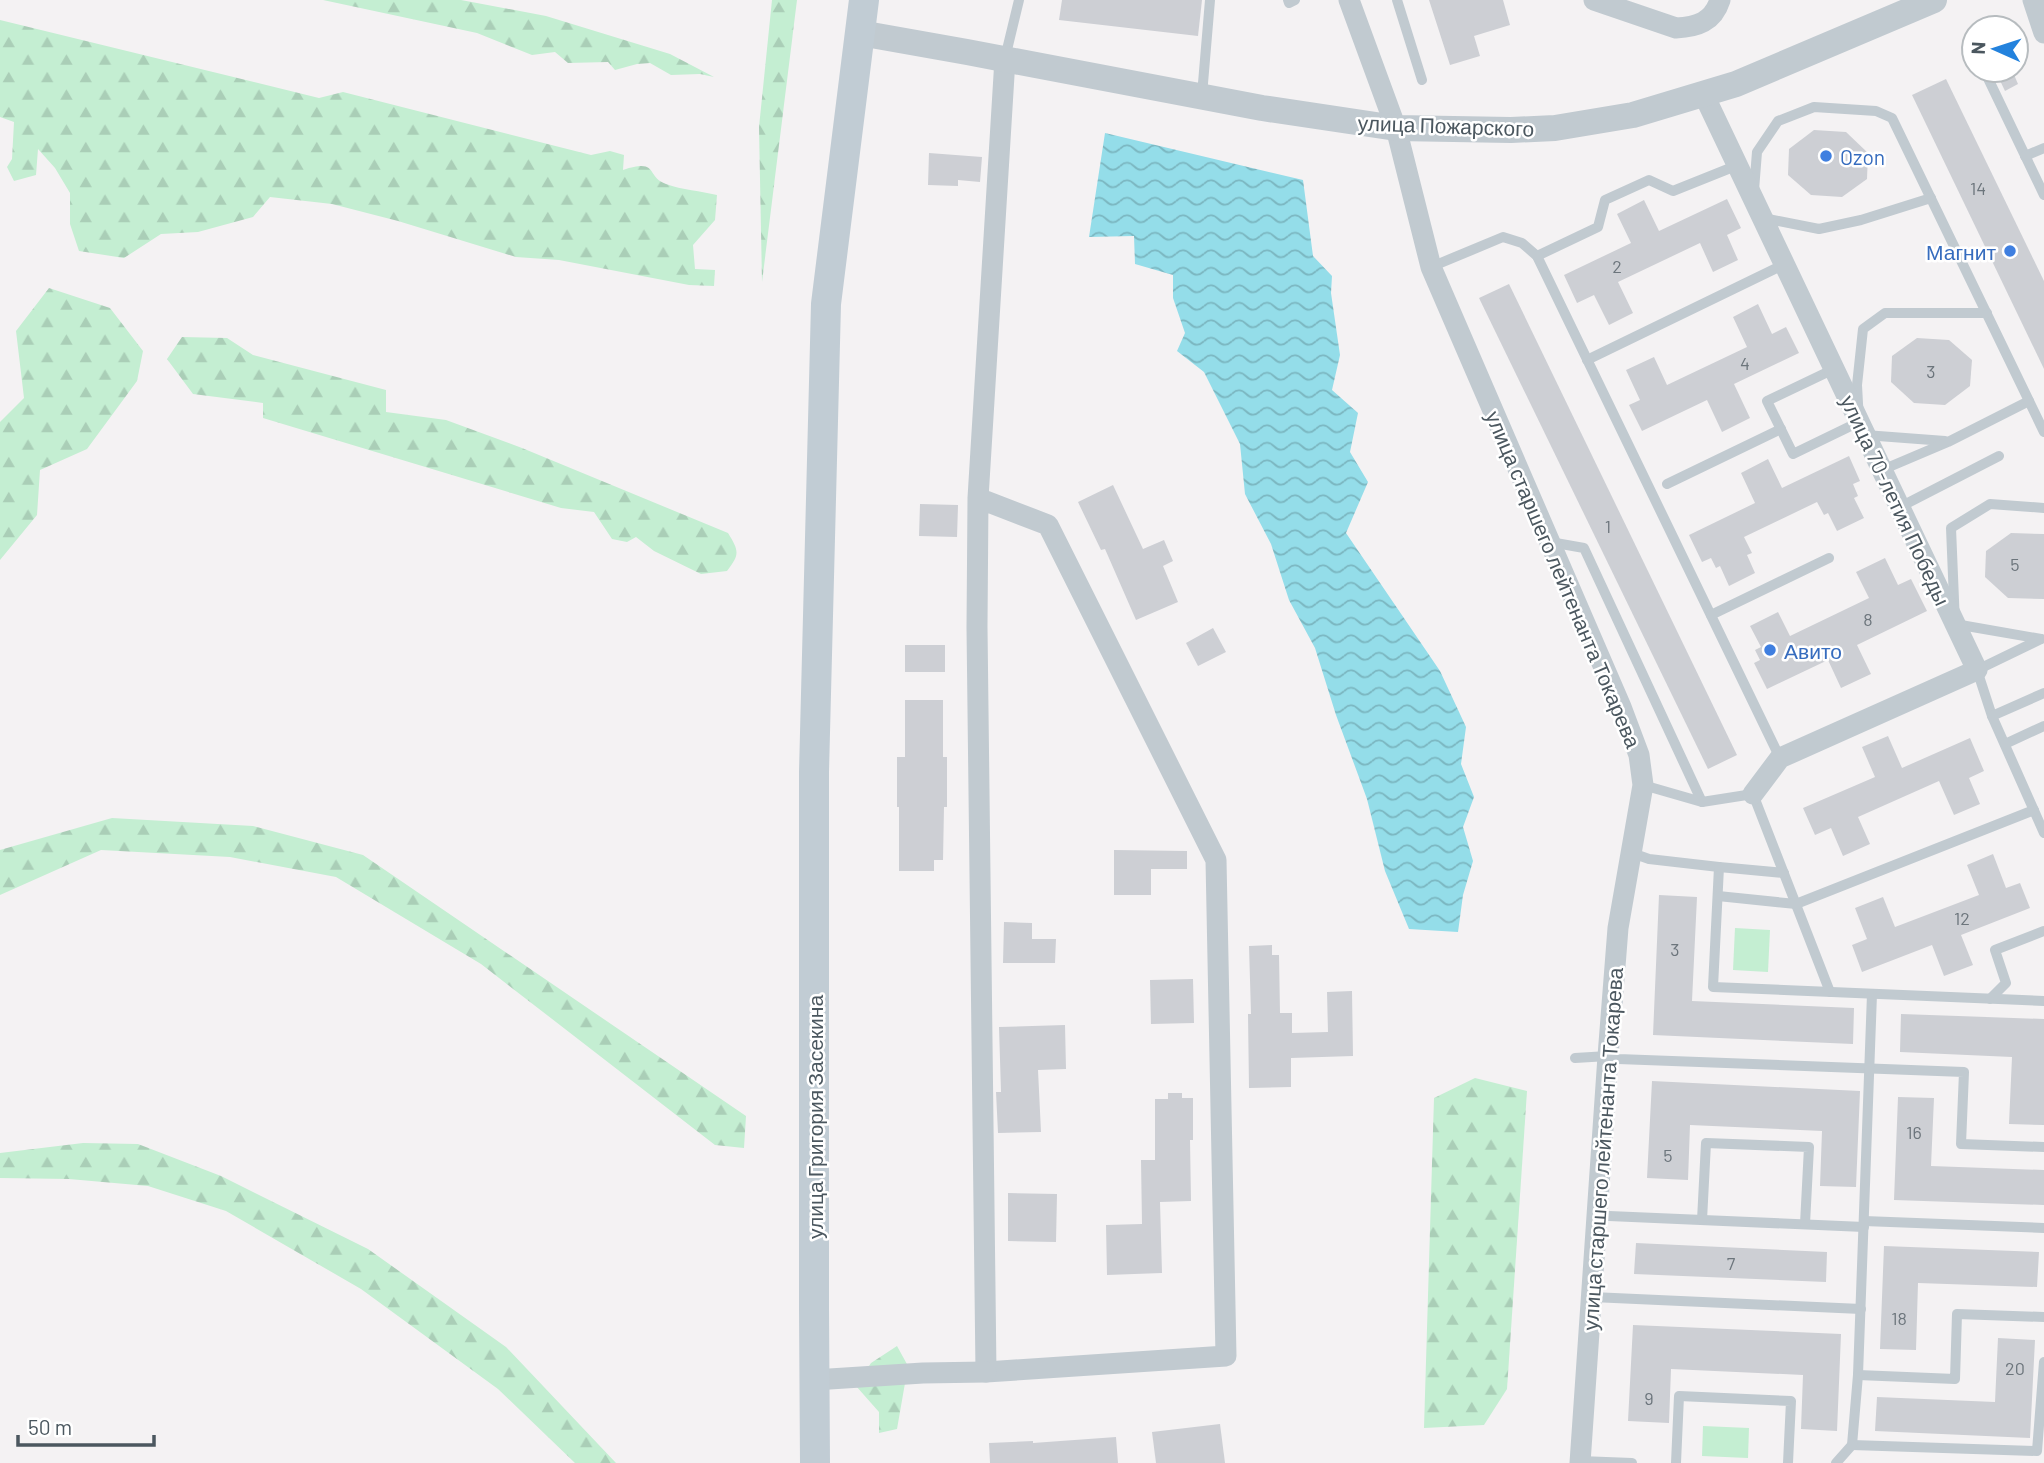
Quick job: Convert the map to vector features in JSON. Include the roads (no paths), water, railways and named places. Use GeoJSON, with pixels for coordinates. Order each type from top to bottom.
{"type":"FeatureCollection","features":[{"type":"Feature","properties":{"kind":"main road","name":"улица Григория Засекина"},"geometry":{"type":"LineString","coordinates":[[816,1463],[814,772],[826,304],[864,0]]}},
{"type":"Feature","properties":{"kind":"street","name":"улица старшего лейтенанта Токарева"},"geometry":{"type":"LineString","coordinates":[[1349,0],[1396,128],[1431,267],[1621,707],[1639,755],[1643,785],[1618,928],[1580,1462]]}},
{"type":"Feature","properties":{"kind":"street"},"geometry":{"type":"LineString","coordinates":[[1594,0],[1676,28],[1701,24],[1710,18],[1720,0]]}},
{"type":"Feature","properties":{"kind":"street","name":"улица Пожарского"},"geometry":{"type":"LineString","coordinates":[[860,33],[1315,117],[1396,128],[1511,130],[1555,128],[1633,116],[1736,84],[1934,0]]}},
{"type":"Feature","properties":{"kind":"street"},"geometry":{"type":"LineString","coordinates":[[2033,0],[2044,33]]}},
{"type":"Feature","properties":{"kind":"street"},"geometry":{"type":"LineString","coordinates":[[986,1372],[977,627],[978,498],[1005,59]]}},
{"type":"Feature","properties":{"kind":"street","name":"улица 70-летия Победы"},"geometry":{"type":"LineString","coordinates":[[1704,94],[1977,670]]}},
{"type":"Feature","properties":{"kind":"street"},"geometry":{"type":"LineString","coordinates":[[814,1380],[1226,1356],[1216,860],[1048,525],[978,498]]}},
{"type":"Feature","properties":{"kind":"street"},"geometry":{"type":"LineString","coordinates":[[1753,794],[1780,758],[1977,670]]}},
{"type":"Feature","properties":{"kind":"lane"},"geometry":{"type":"LineString","coordinates":[[1005,59],[1019,0]]}},
{"type":"Feature","properties":{"kind":"lane"},"geometry":{"type":"LineString","coordinates":[[1201,96],[1210,0]]}},
{"type":"Feature","properties":{"kind":"lane"},"geometry":{"type":"LineString","coordinates":[[1288,0],[1289,3],[1295,0]]}},
{"type":"Feature","properties":{"kind":"lane"},"geometry":{"type":"LineString","coordinates":[[1397,0],[1422,80]]}},
{"type":"Feature","properties":{"kind":"lane"},"geometry":{"type":"LineString","coordinates":[[1991,84],[2044,195]]}},
{"type":"Feature","properties":{"kind":"lane"},"geometry":{"type":"LineString","coordinates":[[1753,198],[1757,152],[1777,121],[1814,107],[1875,111],[1892,118],[2044,432]]}},
{"type":"Feature","properties":{"kind":"lane"},"geometry":{"type":"LineString","coordinates":[[2025,156],[2044,148]]}},
{"type":"Feature","properties":{"kind":"lane"},"geometry":{"type":"LineString","coordinates":[[1537,256],[1598,227],[1605,200],[1649,180],[1674,191],[1738,165]]}},
{"type":"Feature","properties":{"kind":"lane"},"geometry":{"type":"LineString","coordinates":[[1763,218],[1819,229],[1861,220],[1931,198]]}},
{"type":"Feature","properties":{"kind":"lane"},"geometry":{"type":"LineString","coordinates":[[1431,267],[1503,237],[1522,243],[1537,256],[1780,758]]}},
{"type":"Feature","properties":{"kind":"lane"},"geometry":{"type":"LineString","coordinates":[[1587,360],[1785,264]]}},
{"type":"Feature","properties":{"kind":"lane"},"geometry":{"type":"LineString","coordinates":[[1862,428],[1857,385],[1863,329],[1885,313],[1987,313]]}},
{"type":"Feature","properties":{"kind":"lane"},"geometry":{"type":"LineString","coordinates":[[1834,369],[1768,401],[1793,454],[1862,428],[1948,442]]}},
{"type":"Feature","properties":{"kind":"lane"},"geometry":{"type":"LineString","coordinates":[[1882,470],[1948,442],[2029,401]]}},
{"type":"Feature","properties":{"kind":"lane"},"geometry":{"type":"LineString","coordinates":[[1667,484],[1781,429]]}},
{"type":"Feature","properties":{"kind":"lane"},"geometry":{"type":"LineString","coordinates":[[1900,508],[1999,456]]}},
{"type":"Feature","properties":{"kind":"lane"},"geometry":{"type":"LineString","coordinates":[[2043,638],[1955,624],[1951,528],[1990,504],[2044,508]]}},
{"type":"Feature","properties":{"kind":"lane"},"geometry":{"type":"LineString","coordinates":[[1549,542],[1584,548],[1702,802]]}},
{"type":"Feature","properties":{"kind":"lane"},"geometry":{"type":"LineString","coordinates":[[1711,615],[1829,558]]}},
{"type":"Feature","properties":{"kind":"lane"},"geometry":{"type":"LineString","coordinates":[[2043,638],[1977,670],[1992,716],[2044,833]]}},
{"type":"Feature","properties":{"kind":"lane"},"geometry":{"type":"LineString","coordinates":[[1992,716],[2044,693]]}},
{"type":"Feature","properties":{"kind":"lane"},"geometry":{"type":"LineString","coordinates":[[2005,744],[2044,726]]}},
{"type":"Feature","properties":{"kind":"lane"},"geometry":{"type":"LineString","coordinates":[[1643,785],[1702,802],[1753,794],[1830,992]]}},
{"type":"Feature","properties":{"kind":"lane"},"geometry":{"type":"LineString","coordinates":[[1718,896],[1796,904],[2034,810]]}},
{"type":"Feature","properties":{"kind":"lane"},"geometry":{"type":"LineString","coordinates":[[1632,853],[1649,859],[1784,873]]}},
{"type":"Feature","properties":{"kind":"lane"},"geometry":{"type":"LineString","coordinates":[[1719,867],[1713,987],[2044,1001]]}},
{"type":"Feature","properties":{"kind":"lane"},"geometry":{"type":"LineString","coordinates":[[1990,999],[2006,983],[1996,950],[2044,931]]}},
{"type":"Feature","properties":{"kind":"lane"},"geometry":{"type":"LineString","coordinates":[[1836,1463],[1852,1445],[1858,1375],[1872,994]]}},
{"type":"Feature","properties":{"kind":"lane"},"geometry":{"type":"LineString","coordinates":[[1575,1058],[1608,1056],[1618,1059],[1964,1072],[1961,1144],[2044,1147]]}},
{"type":"Feature","properties":{"kind":"lane"},"geometry":{"type":"LineString","coordinates":[[1702,1220],[1706,1143],[1719,1143],[1809,1147],[1805,1224]]}},
{"type":"Feature","properties":{"kind":"lane"},"geometry":{"type":"LineString","coordinates":[[1609,1216],[1805,1224],[2044,1228]]}},
{"type":"Feature","properties":{"kind":"lane"},"geometry":{"type":"LineString","coordinates":[[1592,1297],[1861,1309]]}},
{"type":"Feature","properties":{"kind":"lane"},"geometry":{"type":"LineString","coordinates":[[1858,1375],[1955,1378],[1957,1314],[2044,1317]]}},
{"type":"Feature","properties":{"kind":"lane"},"geometry":{"type":"LineString","coordinates":[[1852,1445],[2037,1451],[2044,1362]]}},
{"type":"Feature","properties":{"kind":"lane"},"geometry":{"type":"LineString","coordinates":[[1676,1463],[1679,1396],[1791,1401],[1788,1463]]}},
{"type":"Feature","properties":{"kind":"lane"},"geometry":{"type":"LineString","coordinates":[[1580,1462],[1632,1463]]}},
{"type":"Feature","properties":{"kind":"water"},"geometry":{"type":"Polygon","coordinates":[[[1105,133],[1303,180],[1313,256],[1332,276],[1331,293],[1340,355],[1332,390],[1358,413],[1350,452],[1368,482],[1346,533],[1440,671],[1466,727],[1461,764],[1474,797],[1463,827],[1473,861],[1463,895],[1458,932],[1409,929],[1385,871],[1367,799],[1315,648],[1289,600],[1271,544],[1245,494],[1240,444],[1204,372],[1177,351],[1185,333],[1173,298],[1173,275],[1135,264],[1134,236],[1089,237],[1105,133]]]}},
{"type":"Feature","properties":{"kind":"place","name":"Ozon"},"geometry":{"type":"Point","coordinates":[1826,156]}},
{"type":"Feature","properties":{"kind":"place","name":"Магнит"},"geometry":{"type":"Point","coordinates":[2010,251]}},
{"type":"Feature","properties":{"kind":"place","name":"Авито"},"geometry":{"type":"Point","coordinates":[1770,650]}}]}
